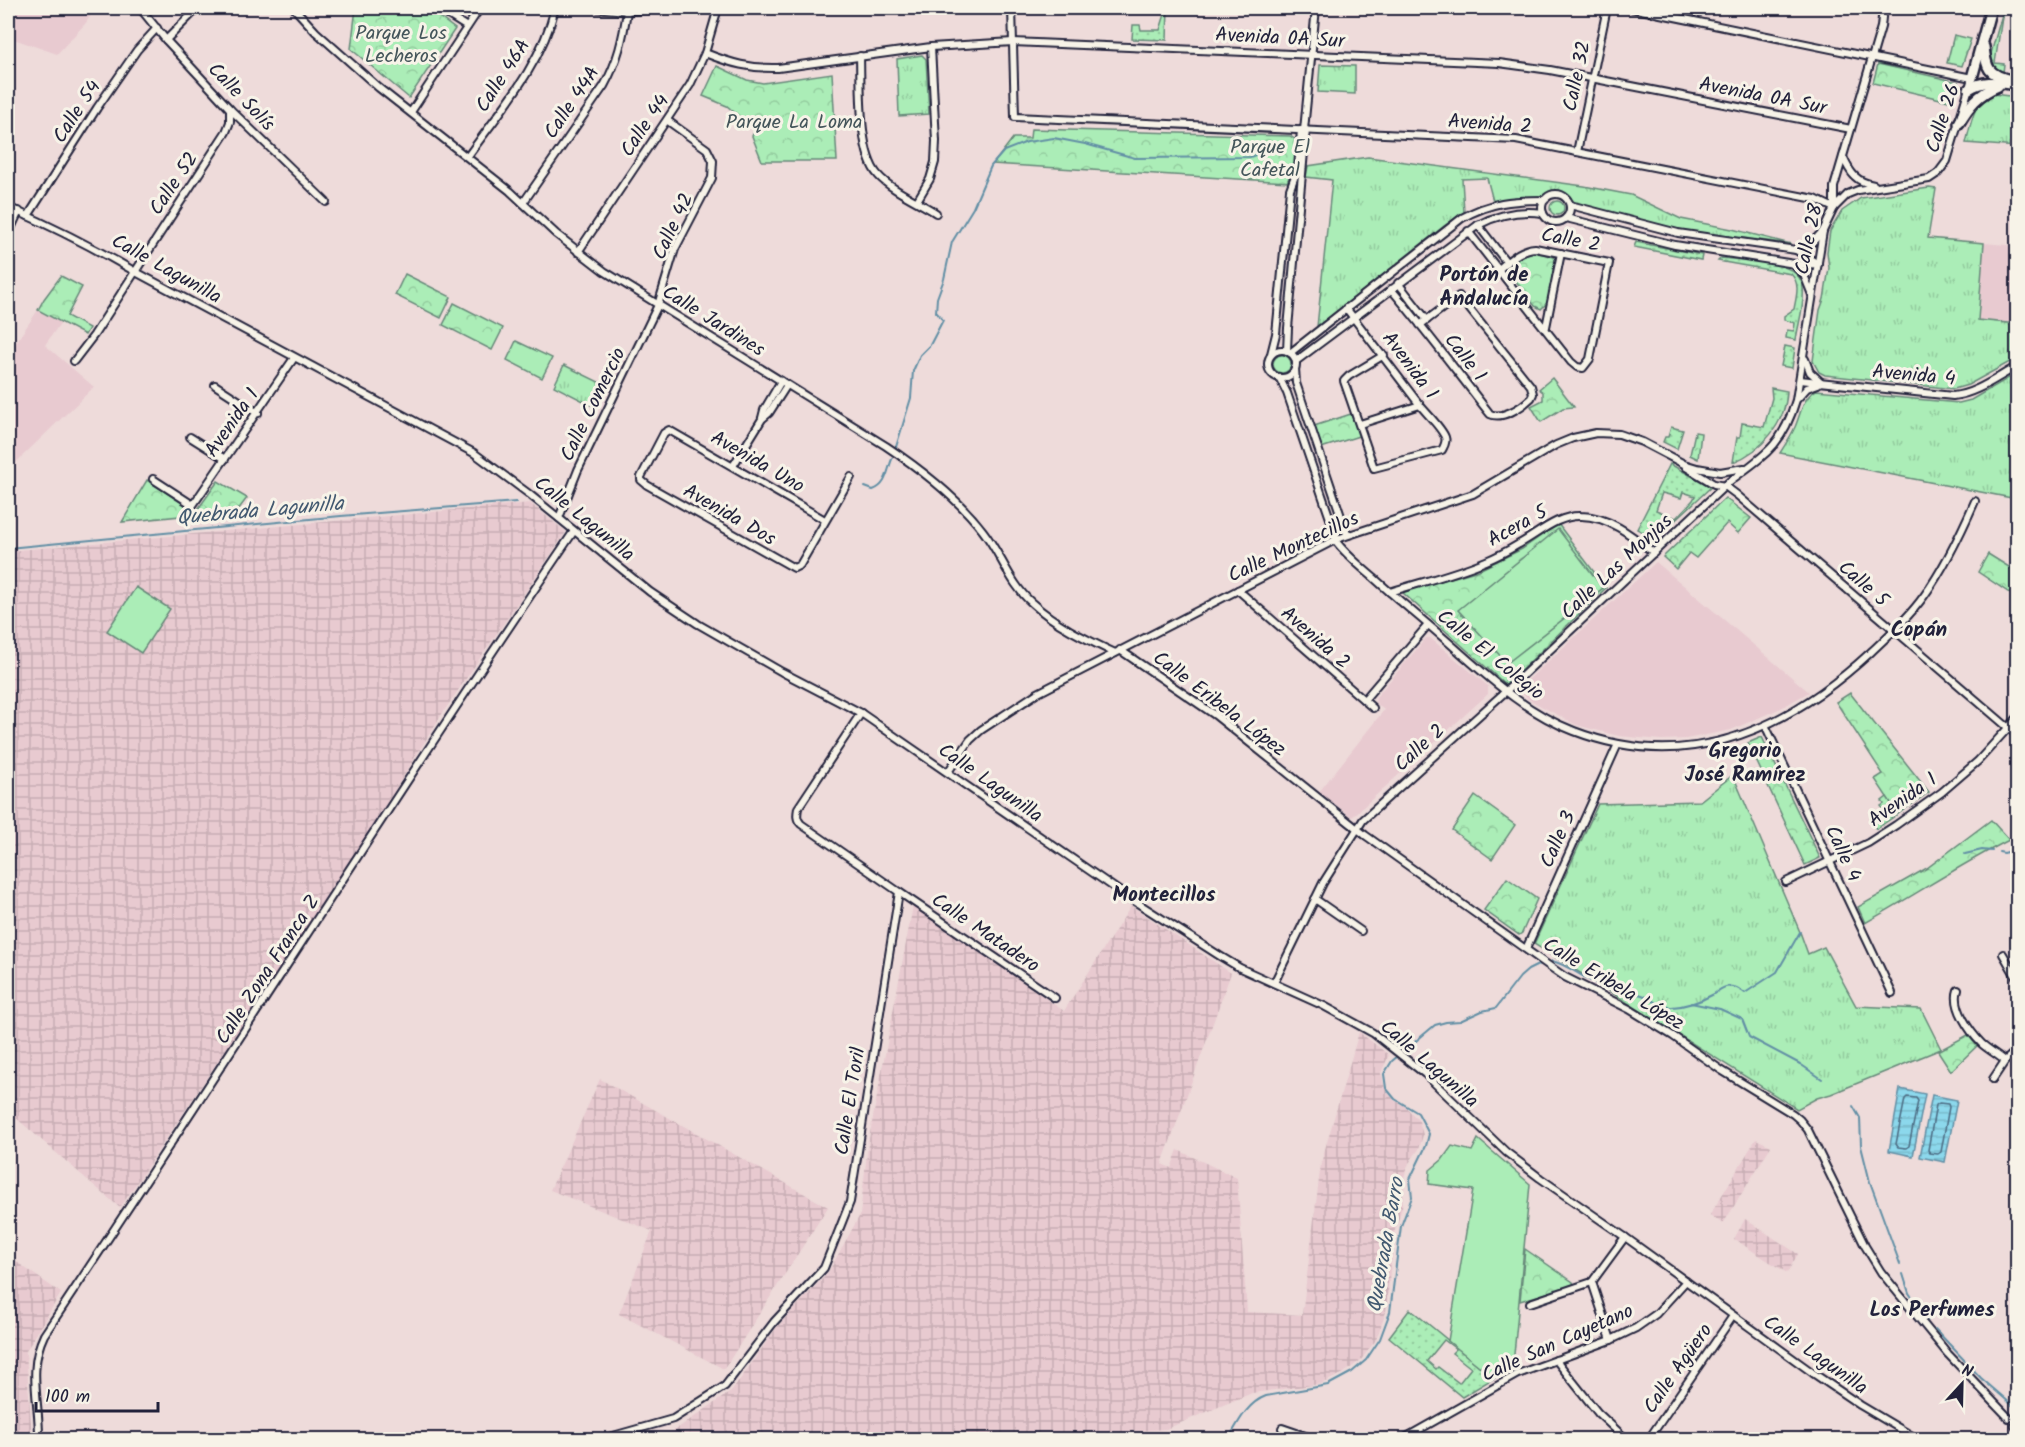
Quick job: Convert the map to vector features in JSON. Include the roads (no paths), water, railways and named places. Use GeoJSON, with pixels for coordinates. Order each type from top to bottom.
{"type":"FeatureCollection","features":[{"type":"Feature","properties":{"kind":"street","name":"Calle Solís"},"geometry":{"type":"LineString","coordinates":[[140,8],[166,40],[230,109],[326,202]]}},
{"type":"Feature","properties":{"kind":"street"},"geometry":{"type":"LineString","coordinates":[[166,40],[198,8]]}},
{"type":"Feature","properties":{"kind":"street","name":"Calle Jardines"},"geometry":{"type":"LineString","coordinates":[[294,8],[345,58],[380,88],[468,156],[556,234],[604,272],[886,446],[927,476],[982,529],[1016,585],[1031,602],[1053,619],[1118,651]]}},
{"type":"Feature","properties":{"kind":"street"},"geometry":{"type":"LineString","coordinates":[[437,8],[467,27]]}},
{"type":"Feature","properties":{"kind":"street"},"geometry":{"type":"LineString","coordinates":[[411,112],[480,8]]}},
{"type":"Feature","properties":{"kind":"street","name":"Calle 46A"},"geometry":{"type":"LineString","coordinates":[[468,156],[520,82],[540,49],[555,8]]}},
{"type":"Feature","properties":{"kind":"street"},"geometry":{"type":"LineString","coordinates":[[594,8],[627,11],[678,8]]}},
{"type":"Feature","properties":{"kind":"street","name":"Calle 44"},"geometry":{"type":"LineString","coordinates":[[578,252],[690,85],[705,53],[718,8]]}},
{"type":"Feature","properties":{"kind":"street"},"geometry":{"type":"LineString","coordinates":[[1012,8],[1013,42]]}},
{"type":"Feature","properties":{"kind":"street"},"geometry":{"type":"LineString","coordinates":[[1316,8],[1288,328],[1289,352],[1295,365],[1296,383],[1347,534]]}},
{"type":"Feature","properties":{"kind":"street","name":"Calle 32"},"geometry":{"type":"LineString","coordinates":[[1577,152],[1607,8]]}},
{"type":"Feature","properties":{"kind":"street"},"geometry":{"type":"LineString","coordinates":[[1631,8],[2015,86]]}},
{"type":"Feature","properties":{"kind":"street","name":"Calle 28"},"geometry":{"type":"LineString","coordinates":[[1750,466],[1765,456],[1780,438],[1790,419],[1796,400],[1823,231],[1834,208],[1834,187],[1881,27],[1883,8]]}},
{"type":"Feature","properties":{"kind":"street"},"geometry":{"type":"LineString","coordinates":[[1972,78],[1991,8]]}},
{"type":"Feature","properties":{"kind":"street","name":"Calle 44A"},"geometry":{"type":"LineString","coordinates":[[523,203],[604,86],[613,69],[623,39],[627,11]]}},
{"type":"Feature","properties":{"kind":"street","name":"Calle 54"},"geometry":{"type":"LineString","coordinates":[[28,216],[110,89],[137,50],[157,28]]}},
{"type":"Feature","properties":{"kind":"street"},"geometry":{"type":"LineString","coordinates":[[1983,40],[1989,70],[2015,86]]}},
{"type":"Feature","properties":{"kind":"street","name":"Avenida 0A Sur"},"geometry":{"type":"LineString","coordinates":[[705,53],[737,65],[758,69],[778,69],[931,47],[1013,42],[1499,63],[1550,70],[1851,129]]}},
{"type":"Feature","properties":{"kind":"street","name":"Avenida 2"},"geometry":{"type":"LineString","coordinates":[[1013,42],[1015,117],[1532,142],[1815,199],[1834,208]]}},
{"type":"Feature","properties":{"kind":"street"},"geometry":{"type":"LineString","coordinates":[[917,201],[930,179],[935,162],[931,47]]}},
{"type":"Feature","properties":{"kind":"street"},"geometry":{"type":"LineString","coordinates":[[860,56],[864,140],[871,165],[878,176],[936,213]]}},
{"type":"Feature","properties":{"kind":"street"},"geometry":{"type":"LineString","coordinates":[[1972,78],[1998,86],[2015,86]]}},
{"type":"Feature","properties":{"kind":"street","name":"Calle 26"},"geometry":{"type":"LineString","coordinates":[[1878,186],[1929,179],[1943,167],[1950,154],[1972,78]]}},
{"type":"Feature","properties":{"kind":"street"},"geometry":{"type":"LineString","coordinates":[[1969,89],[1982,82],[1990,81],[2015,86]]}},
{"type":"Feature","properties":{"kind":"street"},"geometry":{"type":"LineString","coordinates":[[1959,123],[1977,98],[1998,86]]}},
{"type":"Feature","properties":{"kind":"street","name":"Calle 52"},"geometry":{"type":"LineString","coordinates":[[74,361],[94,335],[226,132],[230,122],[230,109]]}},
{"type":"Feature","properties":{"kind":"street","name":"Calle 42"},"geometry":{"type":"LineString","coordinates":[[658,305],[675,249],[712,178],[713,161],[702,144],[668,121]]}},
{"type":"Feature","properties":{"kind":"street"},"geometry":{"type":"LineString","coordinates":[[1271,354],[1277,350],[1289,352],[1462,218],[1475,211],[1493,204],[1515,200],[1545,200],[1551,195],[1566,198],[1570,210],[1566,218],[1560,222],[1552,221],[1543,213],[1513,213],[1493,217],[1478,225],[1353,318],[1295,365],[1287,377],[1279,377],[1272,374],[1268,366],[1269,358],[1276,334],[1290,189],[1298,168],[1304,130]]}},
{"type":"Feature","properties":{"kind":"street"},"geometry":{"type":"LineString","coordinates":[[1843,157],[1855,178],[1878,186]]}},
{"type":"Feature","properties":{"kind":"street"},"geometry":{"type":"LineString","coordinates":[[1834,208],[1843,198],[1853,192],[1878,186]]}},
{"type":"Feature","properties":{"kind":"street"},"geometry":{"type":"LineString","coordinates":[[1543,213],[1545,200]]}},
{"type":"Feature","properties":{"kind":"street"},"geometry":{"type":"LineString","coordinates":[[1570,205],[1678,232],[1796,250],[1808,247],[1823,231]]}},
{"type":"Feature","properties":{"kind":"street","name":"Calle Lagunilla"},"geometry":{"type":"LineString","coordinates":[[8,207],[91,245],[134,271],[294,358],[474,453],[650,592],[698,624],[782,672],[861,713],[1191,939],[1240,968],[1360,1025],[1397,1051],[1506,1152],[1539,1178],[1625,1237],[1812,1373],[1919,1440]]}},
{"type":"Feature","properties":{"kind":"street"},"geometry":{"type":"LineString","coordinates":[[8,235],[18,212]]}},
{"type":"Feature","properties":{"kind":"street"},"geometry":{"type":"LineString","coordinates":[[1566,218],[1675,245],[1792,263],[1818,264]]}},
{"type":"Feature","properties":{"kind":"street"},"geometry":{"type":"LineString","coordinates":[[1615,230],[1618,218]]}},
{"type":"Feature","properties":{"kind":"street"},"geometry":{"type":"LineString","coordinates":[[1478,225],[1507,263]]}},
{"type":"Feature","properties":{"kind":"street"},"geometry":{"type":"LineString","coordinates":[[1468,231],[1546,327]]}},
{"type":"Feature","properties":{"kind":"street"},"geometry":{"type":"LineString","coordinates":[[1423,248],[1432,259]]}},
{"type":"Feature","properties":{"kind":"street","name":"Calle 2"},"geometry":{"type":"LineString","coordinates":[[1499,269],[1527,248],[1609,263],[1590,359],[1583,368],[1571,362],[1546,327]]}},
{"type":"Feature","properties":{"kind":"street"},"geometry":{"type":"LineString","coordinates":[[1796,250],[1818,264]]}},
{"type":"Feature","properties":{"kind":"street"},"geometry":{"type":"LineString","coordinates":[[1546,327],[1562,253]]}},
{"type":"Feature","properties":{"kind":"street"},"geometry":{"type":"LineString","coordinates":[[1792,263],[1804,275],[1813,299]]}},
{"type":"Feature","properties":{"kind":"street","name":"Calle 1"},"geometry":{"type":"LineString","coordinates":[[1398,283],[1427,320]]}},
{"type":"Feature","properties":{"kind":"street","name":"Calle 1"},"geometry":{"type":"LineString","coordinates":[[1391,289],[1490,414],[1495,416]]}},
{"type":"Feature","properties":{"kind":"street","name":"Avenida 1"},"geometry":{"type":"LineString","coordinates":[[1420,325],[1459,296],[1531,386],[1533,394],[1528,401],[1502,416],[1495,416]]}},
{"type":"Feature","properties":{"kind":"street","name":"Calle Comercio"},"geometry":{"type":"LineString","coordinates":[[559,518],[578,470],[658,305]]}},
{"type":"Feature","properties":{"kind":"street","name":"Avenida 1"},"geometry":{"type":"LineString","coordinates":[[1346,308],[1445,437],[1446,444],[1442,450],[1374,468],[1360,424]]}},
{"type":"Feature","properties":{"kind":"street"},"geometry":{"type":"LineString","coordinates":[[1384,355],[1344,381],[1360,424],[1420,405]]}},
{"type":"Feature","properties":{"kind":"street"},"geometry":{"type":"LineString","coordinates":[[1796,400],[1807,388],[1822,382],[1810,372],[1804,355]]}},
{"type":"Feature","properties":{"kind":"street","name":"Avenida 1"},"geometry":{"type":"LineString","coordinates":[[153,479],[193,505],[294,358]]}},
{"type":"Feature","properties":{"kind":"street","name":"Avenida 4"},"geometry":{"type":"LineString","coordinates":[[1800,380],[1953,396],[1964,395],[2018,366]]}},
{"type":"Feature","properties":{"kind":"street"},"geometry":{"type":"LineString","coordinates":[[1279,377],[1287,393],[1336,539]]}},
{"type":"Feature","properties":{"kind":"street"},"geometry":{"type":"LineString","coordinates":[[733,466],[762,419],[769,413],[784,383]]}},
{"type":"Feature","properties":{"kind":"street"},"geometry":{"type":"LineString","coordinates":[[215,385],[258,413]]}},
{"type":"Feature","properties":{"kind":"street","name":"Avenida Uno"},"geometry":{"type":"LineString","coordinates":[[647,485],[641,477],[664,433],[669,430],[825,520]]}},
{"type":"Feature","properties":{"kind":"street","name":"Calle Montecillos"},"geometry":{"type":"LineString","coordinates":[[948,772],[970,740],[981,730],[1036,694],[1336,539],[1473,494],[1556,446],[1583,435],[1618,434],[1652,447],[1683,464],[1706,471],[1736,471],[1750,466]]}},
{"type":"Feature","properties":{"kind":"street"},"geometry":{"type":"LineString","coordinates":[[190,436],[225,459]]}},
{"type":"Feature","properties":{"kind":"street"},"geometry":{"type":"LineString","coordinates":[[1683,464],[1714,484],[1725,486]]}},
{"type":"Feature","properties":{"kind":"street","name":"Calle Las Monjas"},"geometry":{"type":"LineString","coordinates":[[1505,692],[1725,486],[1750,466]]}},
{"type":"Feature","properties":{"kind":"street"},"geometry":{"type":"LineString","coordinates":[[825,520],[851,477]]}},
{"type":"Feature","properties":{"kind":"street"},"geometry":{"type":"LineString","coordinates":[[1714,484],[1718,493]]}},
{"type":"Feature","properties":{"kind":"street","name":"Avenida Dos"},"geometry":{"type":"LineString","coordinates":[[647,485],[791,568],[797,567],[825,520]]}},
{"type":"Feature","properties":{"kind":"street","name":"Calle 5"},"geometry":{"type":"LineString","coordinates":[[1725,486],[2018,736]]}},
{"type":"Feature","properties":{"kind":"street","name":"Calle El Colegio"},"geometry":{"type":"LineString","coordinates":[[1336,539],[1343,551],[1505,692],[1554,722],[1574,731],[1618,744],[1663,748],[1686,747],[1731,739],[1766,727],[1837,682],[1894,630],[1918,603],[1935,579],[1975,501]]}},
{"type":"Feature","properties":{"kind":"street","name":"Acera 5"},"geometry":{"type":"LineString","coordinates":[[1390,592],[1483,562],[1518,545],[1561,519],[1578,516],[1590,517],[1613,525],[1654,553]]}},
{"type":"Feature","properties":{"kind":"street","name":"Calle Zona Franca Z"},"geometry":{"type":"LineString","coordinates":[[39,1440],[34,1370],[35,1357],[44,1335],[169,1149],[478,674],[574,531]]}},
{"type":"Feature","properties":{"kind":"street","name":"Avenida 2"},"geometry":{"type":"LineString","coordinates":[[1238,590],[1373,708]]}},
{"type":"Feature","properties":{"kind":"street"},"geometry":{"type":"LineString","coordinates":[[1364,700],[1428,625]]}},
{"type":"Feature","properties":{"kind":"street","name":"Calle Eribela López"},"geometry":{"type":"LineString","coordinates":[[1118,651],[1215,715],[1357,829],[1565,977],[1629,1009],[1664,1030],[1721,1070],[1800,1120],[1808,1131],[1865,1246],[1881,1272],[1948,1354],[2009,1418]]}},
{"type":"Feature","properties":{"kind":"street","name":"Calle 2"},"geometry":{"type":"LineString","coordinates":[[1274,983],[1315,899],[1363,820],[1505,692]]}},
{"type":"Feature","properties":{"kind":"street"},"geometry":{"type":"LineString","coordinates":[[861,713],[798,808],[798,820],[899,892]]}},
{"type":"Feature","properties":{"kind":"street","name":"Avenida 1"},"geometry":{"type":"LineString","coordinates":[[1786,882],[1868,843],[1942,792],[1978,761],[2018,717]]}},
{"type":"Feature","properties":{"kind":"street","name":"Calle 4"},"geometry":{"type":"LineString","coordinates":[[1766,727],[1892,993]]}},
{"type":"Feature","properties":{"kind":"street","name":"Calle 3"},"geometry":{"type":"LineString","coordinates":[[1526,949],[1618,744]]}},
{"type":"Feature","properties":{"kind":"street","name":"Calle Matadero"},"geometry":{"type":"LineString","coordinates":[[899,892],[1055,998]]}},
{"type":"Feature","properties":{"kind":"street","name":"Calle El Toril"},"geometry":{"type":"LineString","coordinates":[[599,1440],[673,1419],[725,1386],[774,1322],[824,1268],[850,1202],[899,892]]}},
{"type":"Feature","properties":{"kind":"street"},"geometry":{"type":"LineString","coordinates":[[1315,899],[1361,931]]}},
{"type":"Feature","properties":{"kind":"street"},"geometry":{"type":"LineString","coordinates":[[2003,954],[2018,980]]}},
{"type":"Feature","properties":{"kind":"street"},"geometry":{"type":"LineString","coordinates":[[1958,990],[1956,1002],[1967,1023],[1982,1043],[2005,1061]]}},
{"type":"Feature","properties":{"kind":"street"},"geometry":{"type":"LineString","coordinates":[[1993,1079],[2005,1061],[2018,1049]]}},
{"type":"Feature","properties":{"kind":"street"},"geometry":{"type":"LineString","coordinates":[[1530,1303],[1592,1282],[1625,1237]]}},
{"type":"Feature","properties":{"kind":"street","name":"Calle San Cayetano"},"geometry":{"type":"LineString","coordinates":[[1401,1440],[1518,1374],[1611,1340],[1636,1328],[1656,1314],[1686,1281]]}},
{"type":"Feature","properties":{"kind":"street"},"geometry":{"type":"LineString","coordinates":[[1592,1282],[1611,1340]]}},
{"type":"Feature","properties":{"kind":"street","name":"Calle Agüero"},"geometry":{"type":"LineString","coordinates":[[1648,1440],[1733,1316]]}},
{"type":"Feature","properties":{"kind":"street"},"geometry":{"type":"LineString","coordinates":[[1556,1360],[1598,1413],[1627,1440]]}},
{"type":"Feature","properties":{"kind":"street"},"geometry":{"type":"LineString","coordinates":[[1282,1428],[1317,1440]]}},
{"type":"Feature","properties":{"kind":"water"},"geometry":{"type":"Polygon","coordinates":[[[1900,1089],[1925,1094],[1913,1156],[1889,1151],[1900,1089]]]}},
{"type":"Feature","properties":{"kind":"water"},"geometry":{"type":"Polygon","coordinates":[[[1932,1095],[1957,1100],[1945,1162],[1920,1157],[1932,1095]]]}},
{"type":"Feature","properties":{"kind":"waterway","name":"Quebrada Lagunilla"},"geometry":{"type":"LineString","coordinates":[[896,447],[911,398],[913,371],[920,355],[930,345],[943,320],[936,312],[937,298],[944,279],[952,242],[973,208],[991,166],[1004,151],[1027,142],[1054,138],[1135,158],[1250,157],[1283,144]]}},
{"type":"Feature","properties":{"kind":"waterway","name":"Quebrada Lagunilla"},"geometry":{"type":"LineString","coordinates":[[865,487],[873,490],[881,485],[892,459]]}},
{"type":"Feature","properties":{"kind":"waterway","name":"Quebrada Lagunilla"},"geometry":{"type":"LineString","coordinates":[[8,548],[341,516],[516,502]]}},
{"type":"Feature","properties":{"kind":"waterway","name":"Quebrada Barro"},"geometry":{"type":"LineString","coordinates":[[1999,852],[2018,849]]}},
{"type":"Feature","properties":{"kind":"waterway","name":"Quebrada Barro"},"geometry":{"type":"LineString","coordinates":[[1965,854],[1982,850],[1992,851]]}},
{"type":"Feature","properties":{"kind":"waterway","name":"Quebrada Barro"},"geometry":{"type":"LineString","coordinates":[[1552,961],[1603,986],[1642,995],[1664,1006],[1677,1006],[1703,999],[1726,987],[1736,988],[1745,993],[1777,972],[1800,932]]}},
{"type":"Feature","properties":{"kind":"waterway","name":"Quebrada Barro"},"geometry":{"type":"LineString","coordinates":[[1228,1440],[1244,1414],[1259,1399],[1328,1385],[1352,1372],[1366,1360],[1380,1339],[1390,1312],[1401,1226],[1412,1197],[1410,1179],[1426,1146],[1429,1134],[1418,1113],[1395,1099],[1386,1088],[1384,1074],[1392,1061],[1435,1025],[1460,1021],[1482,1011],[1496,1008],[1520,977],[1538,965]]}},
{"type":"Feature","properties":{"kind":"waterway"},"geometry":{"type":"LineString","coordinates":[[1691,1003],[1720,1009],[1742,1019],[1749,1037],[1800,1064],[1822,1079]]}},
{"type":"Feature","properties":{"kind":"waterway"},"geometry":{"type":"LineString","coordinates":[[1853,1106],[1860,1118],[1861,1146],[1870,1182],[1900,1264]]}},
{"type":"Feature","properties":{"kind":"waterway"},"geometry":{"type":"LineString","coordinates":[[1903,1274],[1909,1293],[1928,1320]]}},
{"type":"Feature","properties":{"kind":"waterway"},"geometry":{"type":"LineString","coordinates":[[1935,1329],[1981,1378],[2018,1410]]}},
{"type":"Feature","properties":{"kind":"district","name":"Portón de Andalucía"},"geometry":{"type":"Point","coordinates":[1484,286]}},
{"type":"Feature","properties":{"kind":"district","name":"Copán"},"geometry":{"type":"Point","coordinates":[1919,629]}},
{"type":"Feature","properties":{"kind":"district","name":"Gregorio José Ramírez"},"geometry":{"type":"Point","coordinates":[1745,762]}},
{"type":"Feature","properties":{"kind":"district","name":"Montecillos"},"geometry":{"type":"Point","coordinates":[1164,894]}},
{"type":"Feature","properties":{"kind":"district","name":"Los Perfumes"},"geometry":{"type":"Point","coordinates":[1932,1309]}},
{"type":"Feature","properties":{"kind":"park label","name":"Parque Los Lecheros"},"geometry":{"type":"Point","coordinates":[401,44]}},
{"type":"Feature","properties":{"kind":"park label","name":"Parque La Loma"},"geometry":{"type":"Point","coordinates":[794,121]}},
{"type":"Feature","properties":{"kind":"park label","name":"Parque El Cafetal"},"geometry":{"type":"Point","coordinates":[1270,158]}}]}
